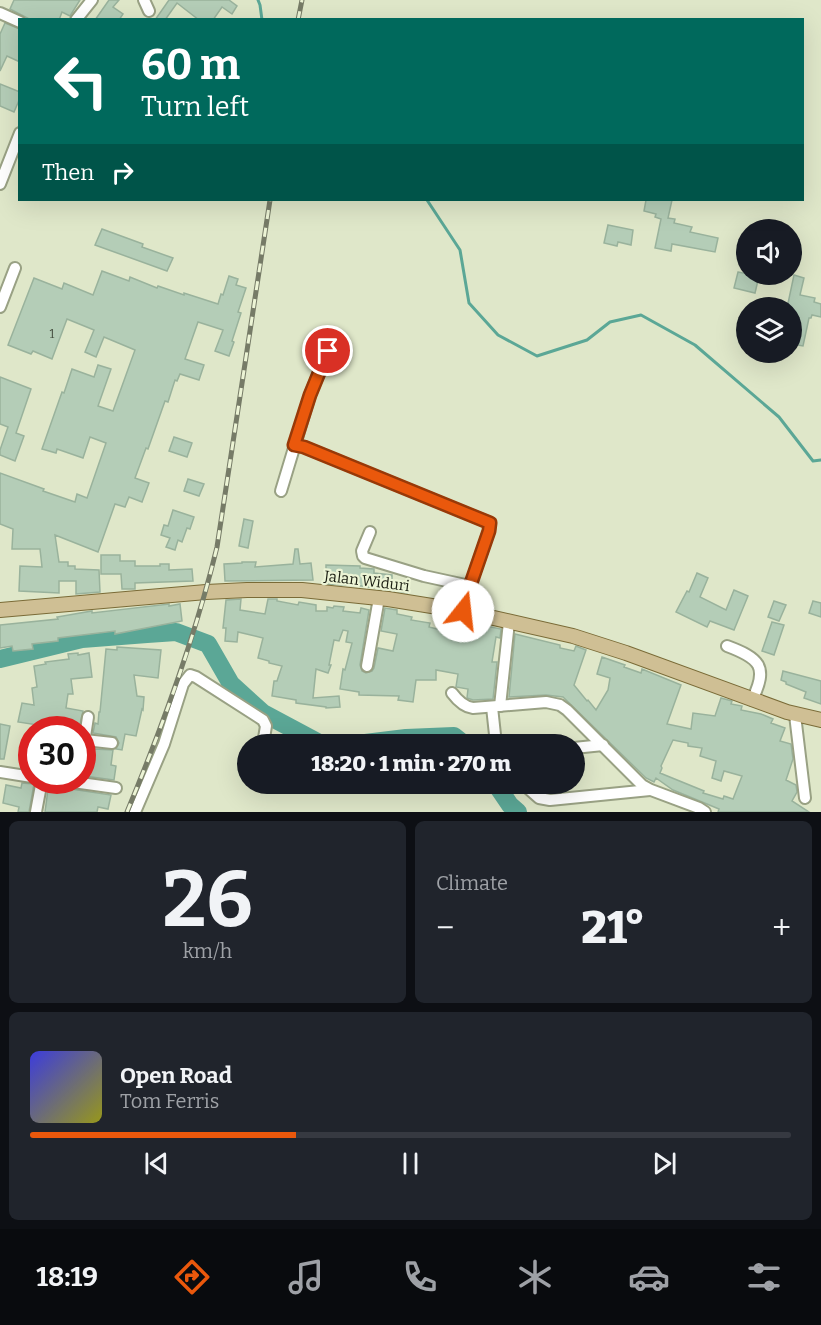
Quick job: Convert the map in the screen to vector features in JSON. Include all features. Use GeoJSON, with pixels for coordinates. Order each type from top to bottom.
{"type":"FeatureCollection","features":[{"type":"Feature","properties":{"kind":"main road","name":"Jalan Widuri"},"geometry":{"type":"LineString","coordinates":[[0,610],[247,590],[303,590],[464,607],[509,622],[573,636],[627,653],[805,717]]}},
{"type":"Feature","properties":{"kind":"street"},"geometry":{"type":"LineString","coordinates":[[78,18],[91,0]]}},
{"type":"Feature","properties":{"kind":"street"},"geometry":{"type":"LineString","coordinates":[[0,13],[18,21]]}},
{"type":"Feature","properties":{"kind":"street"},"geometry":{"type":"LineString","coordinates":[[0,184],[18,138]]}},
{"type":"Feature","properties":{"kind":"street"},"geometry":{"type":"LineString","coordinates":[[0,307],[15,268]]}},
{"type":"Feature","properties":{"kind":"street"},"geometry":{"type":"LineString","coordinates":[[281,491],[310,395],[328,351]]}},
{"type":"Feature","properties":{"kind":"street"},"geometry":{"type":"LineString","coordinates":[[294,445],[304,447],[490,523],[464,607]]}},
{"type":"Feature","properties":{"kind":"street"},"geometry":{"type":"LineString","coordinates":[[370,532],[362,551],[366,558],[469,588]]}},
{"type":"Feature","properties":{"kind":"street"},"geometry":{"type":"LineString","coordinates":[[367,666],[379,598]]}},
{"type":"Feature","properties":{"kind":"street"},"geometry":{"type":"LineString","coordinates":[[496,734],[496,706],[509,622]]}},
{"type":"Feature","properties":{"kind":"street"},"geometry":{"type":"LineString","coordinates":[[727,646],[746,653],[759,666],[760,682],[753,697]]}},
{"type":"Feature","properties":{"kind":"street"},"geometry":{"type":"LineString","coordinates":[[135,812],[165,744],[183,684],[190,675],[263,720],[266,726],[265,734]]}},
{"type":"Feature","properties":{"kind":"street"},"geometry":{"type":"LineString","coordinates":[[452,693],[467,707],[546,702],[560,705],[637,780],[651,790],[683,801],[705,812]]}},
{"type":"Feature","properties":{"kind":"street"},"geometry":{"type":"LineString","coordinates":[[805,717],[805,798]]}},
{"type":"Feature","properties":{"kind":"street"},"geometry":{"type":"LineString","coordinates":[[96,741],[112,743]]}},
{"type":"Feature","properties":{"kind":"street"},"geometry":{"type":"LineString","coordinates":[[585,747],[603,745]]}},
{"type":"Feature","properties":{"kind":"street"},"geometry":{"type":"LineString","coordinates":[[0,772],[18,775]]}},
{"type":"Feature","properties":{"kind":"street"},"geometry":{"type":"LineString","coordinates":[[96,784],[116,788]]}},
{"type":"Feature","properties":{"kind":"street"},"geometry":{"type":"LineString","coordinates":[[534,794],[539,798],[550,800],[651,790]]}},
{"type":"Feature","properties":{"kind":"street"},"geometry":{"type":"LineString","coordinates":[[36,812],[39,794]]}},
{"type":"Feature","properties":{"kind":"building"},"geometry":{"type":"Polygon","coordinates":[[[14,0],[80,0],[70,16],[62,12],[60,18],[27,18],[10,9],[14,0]]]}},
{"type":"Feature","properties":{"kind":"building"},"geometry":{"type":"Polygon","coordinates":[[[109,0],[119,0],[113,7],[123,14],[120,18],[96,18],[109,0]]]}},
{"type":"Feature","properties":{"kind":"building"},"geometry":{"type":"Polygon","coordinates":[[[169,0],[229,0],[237,6],[232,14],[222,7],[214,18],[196,18],[177,3],[166,18],[156,18],[169,0]]]}},
{"type":"Feature","properties":{"kind":"building"},"geometry":{"type":"Polygon","coordinates":[[[5,23],[18,28],[18,61],[7,56],[0,71],[0,34],[5,23]]]}},
{"type":"Feature","properties":{"kind":"building"},"geometry":{"type":"Polygon","coordinates":[[[0,84],[18,91],[18,103],[14,112],[0,106],[0,84]]]}},
{"type":"Feature","properties":{"kind":"building"},"geometry":{"type":"Polygon","coordinates":[[[646,201],[672,201],[668,218],[675,219],[674,223],[692,227],[690,232],[718,238],[715,252],[672,244],[671,251],[655,248],[661,219],[655,217],[656,214],[644,211],[646,201]]]}},
{"type":"Feature","properties":{"kind":"building"},"geometry":{"type":"Polygon","coordinates":[[[608,225],[633,230],[631,245],[618,242],[617,246],[604,243],[608,225]]]}},
{"type":"Feature","properties":{"kind":"building"},"geometry":{"type":"Polygon","coordinates":[[[102,229],[173,258],[167,271],[95,245],[102,229]]]}},
{"type":"Feature","properties":{"kind":"building"},"geometry":{"type":"Polygon","coordinates":[[[102,271],[129,281],[130,277],[157,288],[158,286],[218,304],[229,276],[238,279],[236,285],[246,288],[238,312],[241,313],[232,341],[234,342],[229,356],[215,351],[223,330],[198,322],[185,359],[204,365],[199,380],[180,374],[177,381],[175,380],[168,402],[165,401],[135,478],[149,483],[142,502],[129,497],[125,507],[115,504],[98,552],[55,535],[59,562],[68,562],[68,566],[75,566],[75,569],[99,570],[100,592],[76,594],[76,581],[59,581],[59,593],[19,591],[20,566],[42,567],[40,549],[12,549],[13,529],[0,524],[0,473],[75,502],[77,494],[87,498],[106,443],[90,437],[83,458],[57,449],[56,453],[42,449],[72,369],[94,377],[98,365],[111,369],[98,406],[113,411],[135,350],[104,337],[96,357],[85,352],[94,330],[67,319],[52,359],[33,351],[31,354],[8,345],[34,278],[62,289],[64,283],[93,295],[102,271]]]}},
{"type":"Feature","properties":{"kind":"building"},"geometry":{"type":"Polygon","coordinates":[[[802,277],[804,278],[800,295],[815,298],[814,302],[821,304],[821,317],[812,315],[809,318],[803,346],[802,297],[789,297],[792,285],[802,285],[802,277]]]}},
{"type":"Feature","properties":{"kind":"building"},"geometry":{"type":"Polygon","coordinates":[[[736,280],[736,285],[757,285],[755,293],[734,288],[736,280]]]}},
{"type":"Feature","properties":{"kind":"building"},"geometry":{"type":"Polygon","coordinates":[[[0,377],[31,389],[16,433],[24,436],[15,461],[0,455],[8,427],[0,424],[0,377]]]}},
{"type":"Feature","properties":{"kind":"building"},"geometry":{"type":"Polygon","coordinates":[[[174,437],[192,443],[187,457],[169,451],[174,437]]]}},
{"type":"Feature","properties":{"kind":"building"},"geometry":{"type":"Polygon","coordinates":[[[188,479],[204,484],[199,496],[184,491],[188,479]]]}},
{"type":"Feature","properties":{"kind":"building"},"geometry":{"type":"Polygon","coordinates":[[[173,510],[194,517],[190,529],[187,528],[182,542],[178,540],[175,550],[166,547],[170,538],[161,535],[164,525],[168,526],[173,510]]]}},
{"type":"Feature","properties":{"kind":"building"},"geometry":{"type":"Polygon","coordinates":[[[244,519],[253,521],[248,548],[239,546],[244,519]]]}},
{"type":"Feature","properties":{"kind":"building"},"geometry":{"type":"Polygon","coordinates":[[[295,549],[298,549],[300,564],[311,563],[313,580],[225,581],[224,564],[256,562],[255,567],[293,564],[295,549]]]}},
{"type":"Feature","properties":{"kind":"building"},"geometry":{"type":"Polygon","coordinates":[[[101,555],[120,555],[120,561],[135,561],[135,566],[169,564],[169,570],[192,569],[193,581],[135,583],[135,589],[122,589],[121,574],[101,574],[101,555]]]}},
{"type":"Feature","properties":{"kind":"building"},"geometry":{"type":"Polygon","coordinates":[[[326,565],[360,566],[360,568],[374,569],[374,573],[392,575],[392,582],[407,582],[407,593],[362,586],[326,584],[326,565]]]}},
{"type":"Feature","properties":{"kind":"building"},"geometry":{"type":"Polygon","coordinates":[[[697,573],[708,578],[700,597],[726,610],[734,590],[748,596],[734,630],[710,621],[707,627],[676,612],[687,591],[689,592],[697,573]]]}},
{"type":"Feature","properties":{"kind":"building"},"geometry":{"type":"Polygon","coordinates":[[[241,599],[240,610],[265,614],[268,599],[298,605],[299,602],[316,605],[316,611],[327,611],[327,607],[333,608],[334,606],[344,607],[343,611],[360,613],[361,608],[369,610],[360,665],[362,671],[366,673],[374,668],[378,648],[393,651],[397,634],[381,631],[385,608],[397,610],[397,614],[412,617],[411,620],[430,623],[429,627],[445,631],[448,618],[501,629],[500,638],[496,637],[492,662],[497,662],[493,699],[467,698],[468,689],[456,687],[458,674],[436,670],[436,680],[416,680],[413,702],[398,700],[399,696],[359,695],[359,692],[340,689],[343,669],[345,670],[352,643],[346,642],[348,631],[343,630],[339,641],[334,640],[328,673],[316,669],[313,698],[339,696],[340,707],[326,708],[272,696],[274,681],[277,681],[282,666],[258,658],[263,638],[238,632],[237,642],[225,641],[226,628],[223,628],[226,600],[241,599]]]}},
{"type":"Feature","properties":{"kind":"building"},"geometry":{"type":"Polygon","coordinates":[[[774,601],[786,605],[779,621],[768,617],[774,601]]]}},
{"type":"Feature","properties":{"kind":"building"},"geometry":{"type":"Polygon","coordinates":[[[813,601],[821,603],[821,617],[809,613],[813,601]]]}},
{"type":"Feature","properties":{"kind":"building"},"geometry":{"type":"Polygon","coordinates":[[[169,604],[169,606],[180,604],[182,621],[115,634],[115,631],[58,638],[58,641],[32,644],[33,649],[13,651],[12,646],[0,648],[0,625],[58,619],[57,617],[92,611],[92,613],[169,604]]]}},
{"type":"Feature","properties":{"kind":"building"},"geometry":{"type":"Polygon","coordinates":[[[772,622],[784,625],[774,655],[762,651],[772,622]]]}},
{"type":"Feature","properties":{"kind":"building"},"geometry":{"type":"Polygon","coordinates":[[[515,634],[560,645],[560,648],[574,651],[576,646],[586,650],[574,685],[596,710],[608,690],[610,678],[597,674],[602,657],[625,665],[624,667],[641,673],[642,669],[681,685],[667,724],[691,729],[693,713],[715,716],[721,698],[732,701],[731,704],[742,706],[741,710],[761,714],[773,719],[771,723],[785,728],[780,741],[791,744],[793,759],[786,780],[796,785],[797,792],[792,801],[809,812],[718,812],[719,809],[673,790],[656,778],[654,782],[646,778],[563,697],[546,695],[509,697],[515,634]],[[673,740],[660,773],[704,791],[703,793],[723,799],[724,796],[733,799],[742,776],[724,771],[721,781],[712,778],[716,761],[700,756],[702,748],[688,746],[688,743],[673,740]]]}},
{"type":"Feature","properties":{"kind":"building"},"geometry":{"type":"Polygon","coordinates":[[[117,647],[161,650],[158,678],[134,675],[137,696],[144,697],[143,710],[136,736],[125,734],[122,750],[116,749],[119,743],[116,737],[96,734],[106,649],[117,650],[117,647]]]}},
{"type":"Feature","properties":{"kind":"building"},"geometry":{"type":"Polygon","coordinates":[[[89,653],[92,677],[71,679],[73,694],[68,694],[66,708],[83,711],[82,716],[19,716],[22,703],[34,705],[32,688],[37,687],[34,666],[69,659],[68,654],[89,653]]]}},
{"type":"Feature","properties":{"kind":"building"},"geometry":{"type":"Polygon","coordinates":[[[783,671],[821,681],[821,704],[804,698],[806,692],[781,680],[783,671]]]}},
{"type":"Feature","properties":{"kind":"building"},"geometry":{"type":"Polygon","coordinates":[[[0,724],[10,726],[4,759],[0,759],[0,724]]]}},
{"type":"Feature","properties":{"kind":"building"},"geometry":{"type":"Polygon","coordinates":[[[96,749],[113,750],[111,765],[116,766],[114,780],[96,778],[96,749]]]}},
{"type":"Feature","properties":{"kind":"building"},"geometry":{"type":"Polygon","coordinates":[[[6,785],[18,787],[18,794],[32,794],[29,812],[18,812],[19,807],[3,803],[6,785]]]}},
{"type":"Feature","properties":{"kind":"building"},"geometry":{"type":"Polygon","coordinates":[[[96,793],[111,795],[108,809],[98,807],[97,812],[45,812],[47,794],[96,793]]]}},
{"type":"Feature","properties":{"kind":"waterway"},"geometry":{"type":"LineString","coordinates":[[258,0],[262,18]]}},
{"type":"Feature","properties":{"kind":"waterway"},"geometry":{"type":"LineString","coordinates":[[428,201],[460,250],[469,303],[498,335],[537,356],[587,340],[610,322],[641,315],[695,345],[779,417],[813,461],[821,460]]}},
{"type":"Feature","properties":{"kind":"waterway"},"geometry":{"type":"LineString","coordinates":[[0,659],[82,639],[176,632],[208,644],[231,684],[263,713],[302,734]]}},
{"type":"Feature","properties":{"kind":"waterway"},"geometry":{"type":"LineString","coordinates":[[502,794],[518,812]]}},
{"type":"Feature","properties":{"kind":"railway"},"geometry":{"type":"LineString","coordinates":[[298,18],[302,0]]}},
{"type":"Feature","properties":{"kind":"railway"},"geometry":{"type":"LineString","coordinates":[[127,812],[177,681],[199,615],[217,547],[270,201]]}},
{"type":"Feature","properties":{"kind":"route"},"geometry":{"type":"LineString","coordinates":[[328,351],[310,395],[294,445],[304,447],[490,523],[463,611]]}}]}
